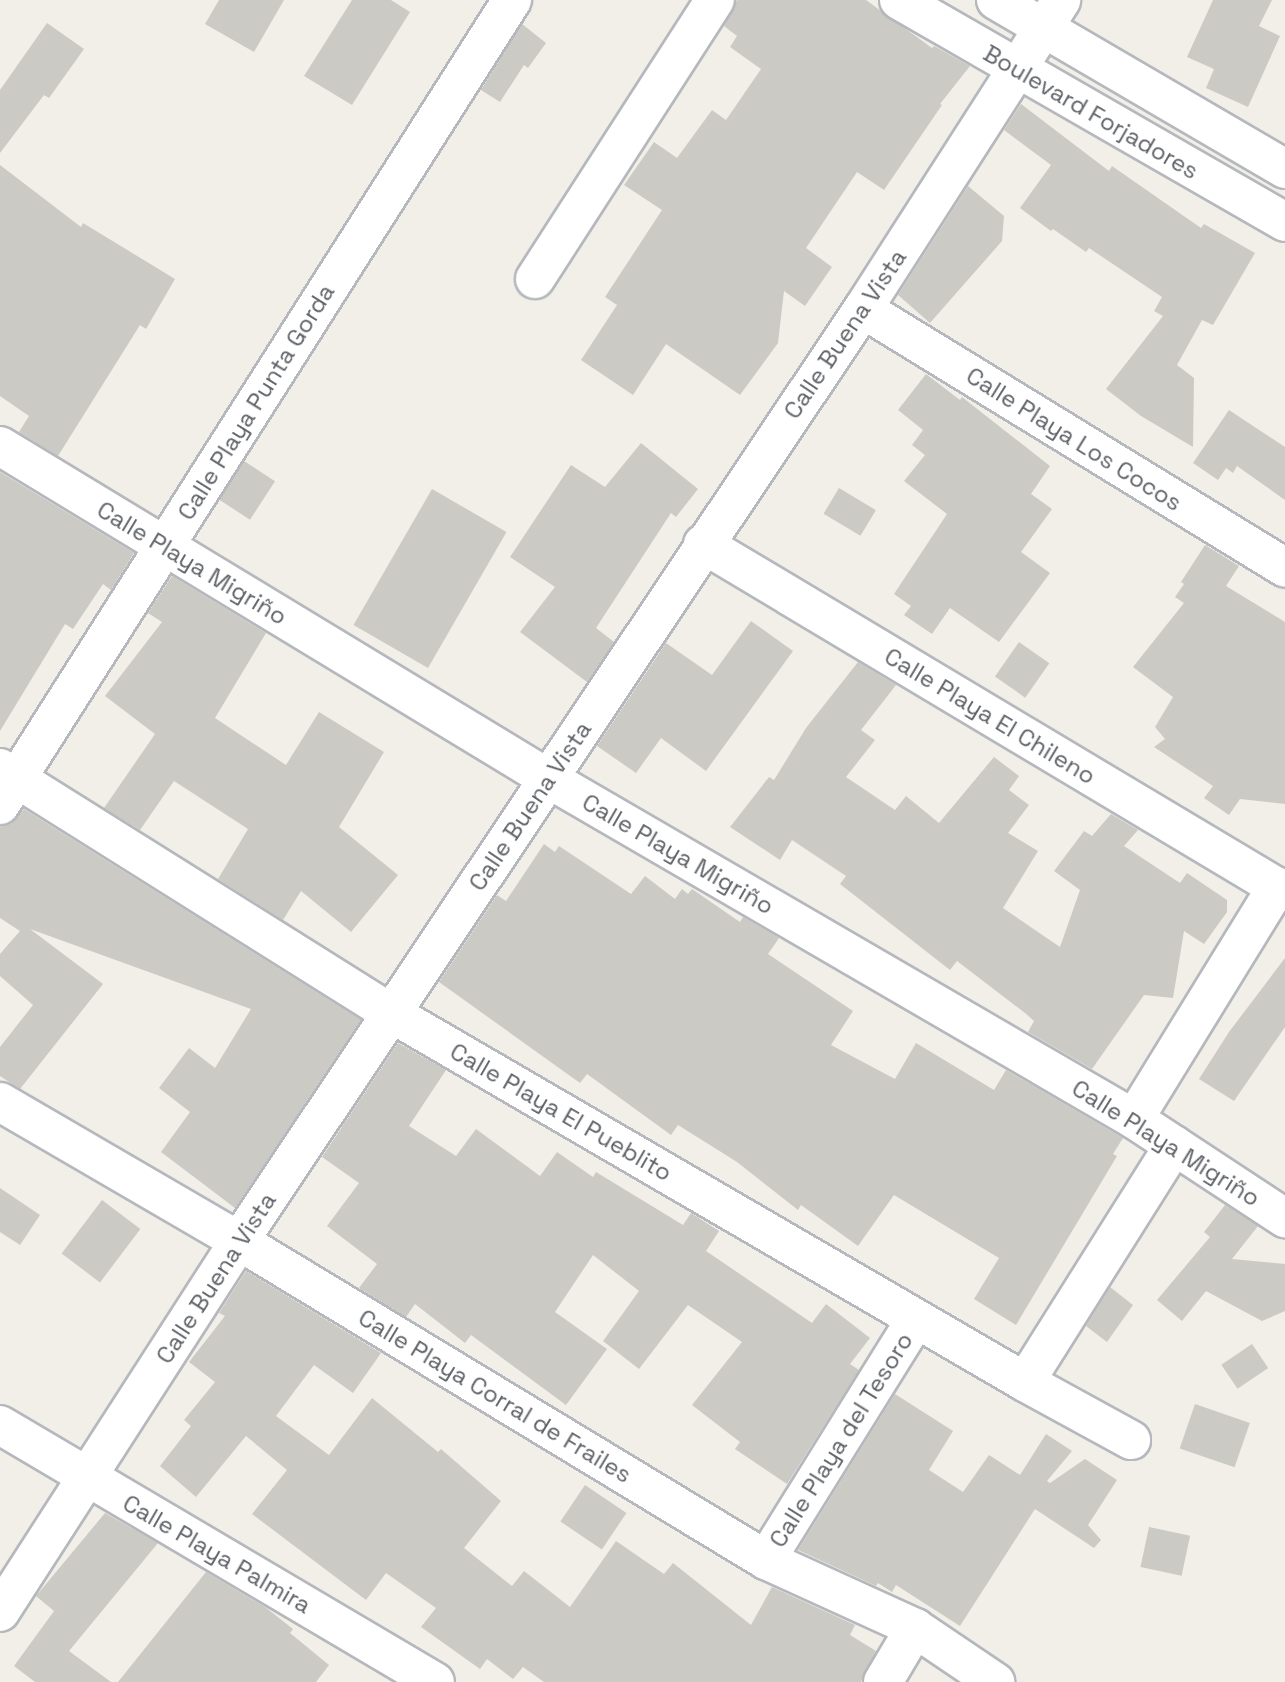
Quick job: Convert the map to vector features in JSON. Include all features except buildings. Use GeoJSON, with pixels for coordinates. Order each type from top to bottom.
{"type":"FeatureCollection","features":[{"type":"Feature","properties":{"kind":"street","name":"Calle Playa Punta Gorda"},"geometry":{"type":"LineString","coordinates":[[6,784],[164,547],[512,0]]}},
{"type":"Feature","properties":{"kind":"street"},"geometry":{"type":"LineString","coordinates":[[535,279],[715,0]]}},
{"type":"Feature","properties":{"kind":"street","name":"Boulevard Forjadores"},"geometry":{"type":"LineString","coordinates":[[899,0],[1017,71],[1285,222]]}},
{"type":"Feature","properties":{"kind":"street","name":"Boulevard Forjadores"},"geometry":{"type":"LineString","coordinates":[[996,0],[1051,15],[1285,169]]}},
{"type":"Feature","properties":{"kind":"street","name":"Calle Buena Vista"},"geometry":{"type":"LineString","coordinates":[[0,1612],[239,1241],[863,309],[1051,15]]}},
{"type":"Feature","properties":{"kind":"street","name":"Calle Playa Los Cocos"},"geometry":{"type":"LineString","coordinates":[[863,309],[1285,568]]}},
{"type":"Feature","properties":{"kind":"street","name":"Calle Playa Migriño"},"geometry":{"type":"LineString","coordinates":[[0,446],[549,779],[1134,1119],[1285,1218]]}},
{"type":"Feature","properties":{"kind":"street","name":"Calle Playa El Chileno"},"geometry":{"type":"LineString","coordinates":[[704,544],[1281,890],[1134,1119]]}},
{"type":"Feature","properties":{"kind":"street","name":"Calle Playa El Pueblito"},"geometry":{"type":"LineString","coordinates":[[6,784],[916,1320],[1131,1440]]}},
{"type":"Feature","properties":{"kind":"street","name":"Calle Playa Corral de Frailes"},"geometry":{"type":"LineString","coordinates":[[0,1102],[239,1241],[766,1560],[915,1628],[995,1682]]}},
{"type":"Feature","properties":{"kind":"street"},"geometry":{"type":"LineString","coordinates":[[1025,1382],[1174,1145]]}},
{"type":"Feature","properties":{"kind":"street","name":"Calle Playa del Tesoro"},"geometry":{"type":"LineString","coordinates":[[766,1560],[916,1320]]}},
{"type":"Feature","properties":{"kind":"street","name":"Calle Playa Palmira"},"geometry":{"type":"LineString","coordinates":[[0,1425],[435,1682]]}},
{"type":"Feature","properties":{"kind":"street"},"geometry":{"type":"LineString","coordinates":[[883,1682],[915,1628]]}}]}
